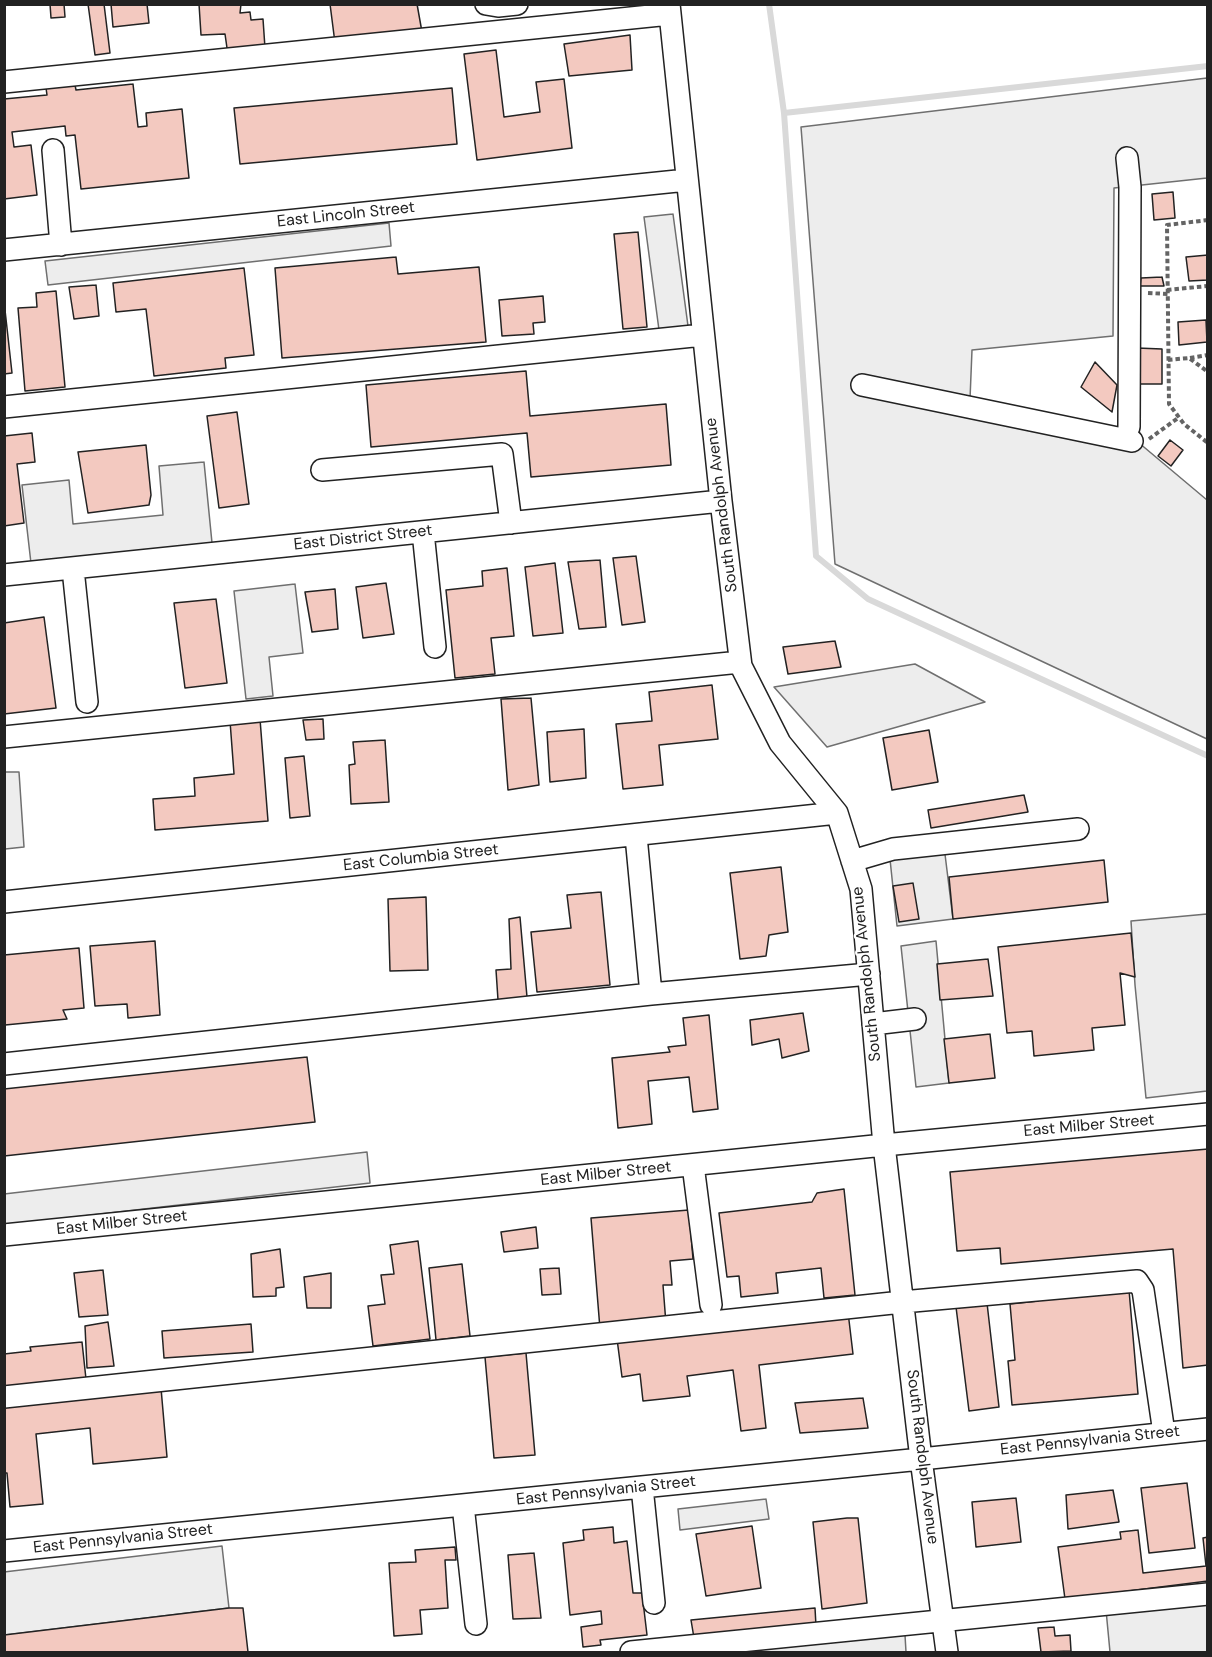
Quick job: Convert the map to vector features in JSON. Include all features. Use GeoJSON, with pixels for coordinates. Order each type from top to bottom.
{"type":"FeatureCollection","features":[{"type":"Feature","properties":{"kind":"street"},"geometry":{"type":"LineString","coordinates":[[486,4],[498,6],[517,4]]}},
{"type":"Feature","properties":{"kind":"street"},"geometry":{"type":"LineString","coordinates":[[4,82],[669,9]]}},
{"type":"Feature","properties":{"kind":"street","name":"South Randolph Avenue"},"geometry":{"type":"LineString","coordinates":[[669,9],[740,662],[780,743],[837,813],[861,889],[884,1145],[921,1459],[947,1653]]}},
{"type":"Feature","properties":{"kind":"street"},"geometry":{"type":"LineString","coordinates":[[53,150],[62,244]]}},
{"type":"Feature","properties":{"kind":"street"},"geometry":{"type":"LineString","coordinates":[[862,385],[1135,437],[1130,187],[1127,158]]}},
{"type":"Feature","properties":{"kind":"street","name":"East Lincoln Street"},"geometry":{"type":"LineString","coordinates":[[4,250],[687,180]]}},
{"type":"Feature","properties":{"kind":"street"},"geometry":{"type":"LineString","coordinates":[[4,407],[703,335]]}},
{"type":"Feature","properties":{"kind":"street"},"geometry":{"type":"LineString","coordinates":[[322,470],[502,454],[511,523]]}},
{"type":"Feature","properties":{"kind":"street","name":"East District Street"},"geometry":{"type":"LineString","coordinates":[[4,575],[721,501]]}},
{"type":"Feature","properties":{"kind":"street"},"geometry":{"type":"LineString","coordinates":[[423,532],[435,647]]}},
{"type":"Feature","properties":{"kind":"street"},"geometry":{"type":"LineString","coordinates":[[73,568],[87,702]]}},
{"type":"Feature","properties":{"kind":"street"},"geometry":{"type":"LineString","coordinates":[[4,737],[740,662]]}},
{"type":"Feature","properties":{"kind":"street","name":"East Columbia Street"},"geometry":{"type":"LineString","coordinates":[[4,902],[837,813]]}},
{"type":"Feature","properties":{"kind":"street"},"geometry":{"type":"LineString","coordinates":[[852,861],[893,849],[1078,828]]}},
{"type":"Feature","properties":{"kind":"street"},"geometry":{"type":"LineString","coordinates":[[636,836],[651,994]]}},
{"type":"Feature","properties":{"kind":"street"},"geometry":{"type":"LineString","coordinates":[[4,1064],[651,994],[868,974]]}},
{"type":"Feature","properties":{"kind":"street"},"geometry":{"type":"LineString","coordinates":[[873,1024],[915,1019]]}},
{"type":"Feature","properties":{"kind":"street","name":"East Milber Street"},"geometry":{"type":"LineString","coordinates":[[4,1236],[884,1145],[1208,1114]]}},
{"type":"Feature","properties":{"kind":"street"},"geometry":{"type":"LineString","coordinates":[[693,1165],[711,1305]]}},
{"type":"Feature","properties":{"kind":"street"},"geometry":{"type":"LineString","coordinates":[[4,1397],[902,1302],[1137,1281],[1143,1290],[1164,1433]]}},
{"type":"Feature","properties":{"kind":"street","name":"East Pennsylvania Street"},"geometry":{"type":"LineString","coordinates":[[4,1551],[1208,1429]]}},
{"type":"Feature","properties":{"kind":"street"},"geometry":{"type":"LineString","coordinates":[[642,1487],[654,1602]]}},
{"type":"Feature","properties":{"kind":"street"},"geometry":{"type":"LineString","coordinates":[[463,1505],[476,1624]]}},
{"type":"Feature","properties":{"kind":"street"},"geometry":{"type":"LineString","coordinates":[[631,1653],[1208,1594]]}},
{"type":"Feature","properties":{"kind":"path"},"geometry":{"type":"LineString","coordinates":[[1208,220],[1167,225],[1169,404],[1178,417],[1208,443]]}},
{"type":"Feature","properties":{"kind":"path"},"geometry":{"type":"LineString","coordinates":[[1167,290],[1208,286]]}},
{"type":"Feature","properties":{"kind":"path"},"geometry":{"type":"LineString","coordinates":[[1168,360],[1208,355]]}},
{"type":"Feature","properties":{"kind":"path"},"geometry":{"type":"LineString","coordinates":[[1189,358],[1208,372]]}},
{"type":"Feature","properties":{"kind":"path"},"geometry":{"type":"LineString","coordinates":[[1135,437],[1178,417]]}},
{"type":"Feature","properties":{"kind":"shaded area"},"geometry":{"type":"Polygon","coordinates":[[[1207,78],[1207,178],[1114,188],[1113,336],[972,350],[970,399],[1126,432],[1207,500],[1207,739],[835,564],[801,127],[1207,78]]]}},
{"type":"Feature","properties":{"kind":"shaded area"},"geometry":{"type":"Polygon","coordinates":[[[673,214],[688,326],[659,330],[644,217],[673,214]]]}},
{"type":"Feature","properties":{"kind":"shaded area"},"geometry":{"type":"Polygon","coordinates":[[[389,223],[391,246],[48,285],[45,261],[389,223]]]}},
{"type":"Feature","properties":{"kind":"shaded area"},"geometry":{"type":"Polygon","coordinates":[[[204,462],[213,553],[32,572],[22,485],[69,480],[73,524],[163,515],[159,466],[204,462]]]}},
{"type":"Feature","properties":{"kind":"shaded area"},"geometry":{"type":"Polygon","coordinates":[[[295,584],[303,653],[269,657],[273,696],[246,699],[234,591],[295,584]]]}},
{"type":"Feature","properties":{"kind":"shaded area"},"geometry":{"type":"Polygon","coordinates":[[[915,664],[985,702],[827,747],[774,687],[915,664]]]}},
{"type":"Feature","properties":{"kind":"shaded area"},"geometry":{"type":"Polygon","coordinates":[[[5,772],[19,772],[24,847],[5,849],[5,772]]]}},
{"type":"Feature","properties":{"kind":"shaded area"},"geometry":{"type":"Polygon","coordinates":[[[943,838],[953,919],[897,926],[888,840],[943,838]]]}},
{"type":"Feature","properties":{"kind":"shaded area"},"geometry":{"type":"Polygon","coordinates":[[[1207,914],[1207,1091],[1146,1098],[1131,921],[1207,914]]]}},
{"type":"Feature","properties":{"kind":"shaded area"},"geometry":{"type":"Polygon","coordinates":[[[936,941],[949,1083],[916,1087],[901,946],[936,941]]]}},
{"type":"Feature","properties":{"kind":"shaded area"},"geometry":{"type":"Polygon","coordinates":[[[367,1152],[370,1183],[5,1225],[4,1194],[367,1152]]]}},
{"type":"Feature","properties":{"kind":"shaded area"},"geometry":{"type":"Polygon","coordinates":[[[766,1499],[769,1519],[680,1530],[678,1509],[766,1499]]]}},
{"type":"Feature","properties":{"kind":"shaded area"},"geometry":{"type":"Polygon","coordinates":[[[222,1546],[229,1608],[5,1635],[4,1572],[222,1546]]]}},
{"type":"Feature","properties":{"kind":"shaded area"},"geometry":{"type":"Polygon","coordinates":[[[1207,1601],[1207,1652],[1110,1652],[1106,1610],[1207,1601]]]}},
{"type":"Feature","properties":{"kind":"shaded area"},"geometry":{"type":"Polygon","coordinates":[[[905,1635],[906,1652],[736,1652],[905,1635]]]}},
{"type":"Feature","properties":{"kind":"building"},"geometry":{"type":"Polygon","coordinates":[[[50,4],[64,4],[65,17],[51,18],[50,4]]]}},
{"type":"Feature","properties":{"kind":"building"},"geometry":{"type":"Polygon","coordinates":[[[88,4],[104,4],[110,53],[95,55],[88,4]]]}},
{"type":"Feature","properties":{"kind":"building"},"geometry":{"type":"Polygon","coordinates":[[[111,4],[147,4],[149,23],[113,27],[111,4]]]}},
{"type":"Feature","properties":{"kind":"building"},"geometry":{"type":"Polygon","coordinates":[[[199,4],[241,4],[240,13],[250,12],[251,20],[263,19],[265,48],[233,51],[227,48],[225,34],[201,35],[199,4]]]}},
{"type":"Feature","properties":{"kind":"building"},"geometry":{"type":"Polygon","coordinates":[[[330,4],[417,4],[422,32],[335,43],[330,4]]]}},
{"type":"Feature","properties":{"kind":"building"},"geometry":{"type":"Polygon","coordinates":[[[630,35],[632,70],[569,76],[564,44],[630,35]]]}},
{"type":"Feature","properties":{"kind":"building"},"geometry":{"type":"Polygon","coordinates":[[[496,50],[504,117],[540,112],[536,82],[564,79],[572,148],[477,160],[464,54],[496,50]]]}},
{"type":"Feature","properties":{"kind":"building"},"geometry":{"type":"Polygon","coordinates":[[[133,84],[138,127],[147,126],[146,113],[182,109],[189,178],[81,189],[75,135],[66,136],[65,126],[12,132],[14,147],[31,145],[37,195],[4,199],[4,99],[47,95],[46,88],[75,85],[76,90],[133,84]]]}},
{"type":"Feature","properties":{"kind":"building"},"geometry":{"type":"Polygon","coordinates":[[[452,88],[457,144],[240,164],[234,108],[452,88]]]}},
{"type":"Feature","properties":{"kind":"building"},"geometry":{"type":"Polygon","coordinates":[[[1173,192],[1175,218],[1154,220],[1152,194],[1173,192]]]}},
{"type":"Feature","properties":{"kind":"building"},"geometry":{"type":"Polygon","coordinates":[[[638,232],[647,327],[623,329],[614,234],[638,232]]]}},
{"type":"Feature","properties":{"kind":"building"},"geometry":{"type":"Polygon","coordinates":[[[1208,255],[1208,280],[1189,281],[1186,257],[1208,255]]]}},
{"type":"Feature","properties":{"kind":"building"},"geometry":{"type":"Polygon","coordinates":[[[396,257],[398,274],[479,267],[486,342],[282,358],[275,268],[396,257]]]}},
{"type":"Feature","properties":{"kind":"building"},"geometry":{"type":"Polygon","coordinates":[[[244,268],[254,355],[225,358],[226,368],[154,376],[146,309],[116,312],[113,283],[244,268]]]}},
{"type":"Feature","properties":{"kind":"building"},"geometry":{"type":"Polygon","coordinates":[[[1162,277],[1164,286],[1140,286],[1141,278],[1162,277]]]}},
{"type":"Feature","properties":{"kind":"building"},"geometry":{"type":"Polygon","coordinates":[[[96,285],[99,316],[74,319],[69,287],[96,285]]]}},
{"type":"Feature","properties":{"kind":"building"},"geometry":{"type":"Polygon","coordinates":[[[56,291],[65,387],[25,391],[18,308],[37,307],[36,293],[56,291]]]}},
{"type":"Feature","properties":{"kind":"building"},"geometry":{"type":"Polygon","coordinates":[[[543,296],[545,322],[533,323],[534,334],[502,336],[499,300],[543,296]]]}},
{"type":"Feature","properties":{"kind":"building"},"geometry":{"type":"Polygon","coordinates":[[[4,301],[12,373],[4,374],[4,301]]]}},
{"type":"Feature","properties":{"kind":"building"},"geometry":{"type":"Polygon","coordinates":[[[1206,320],[1207,342],[1179,345],[1178,322],[1206,320]]]}},
{"type":"Feature","properties":{"kind":"building"},"geometry":{"type":"Polygon","coordinates":[[[1137,348],[1162,349],[1162,384],[1138,384],[1137,348]]]}},
{"type":"Feature","properties":{"kind":"building"},"geometry":{"type":"Polygon","coordinates":[[[1095,362],[1117,385],[1112,412],[1081,387],[1095,362]]]}},
{"type":"Feature","properties":{"kind":"building"},"geometry":{"type":"Polygon","coordinates":[[[526,371],[530,416],[666,404],[671,465],[531,477],[527,433],[371,447],[366,385],[526,371]]]}},
{"type":"Feature","properties":{"kind":"building"},"geometry":{"type":"Polygon","coordinates":[[[237,412],[249,504],[219,508],[207,416],[237,412]]]}},
{"type":"Feature","properties":{"kind":"building"},"geometry":{"type":"Polygon","coordinates":[[[32,433],[35,462],[17,464],[24,523],[4,526],[4,436],[32,433]]]}},
{"type":"Feature","properties":{"kind":"building"},"geometry":{"type":"Polygon","coordinates":[[[1170,440],[1183,450],[1171,466],[1158,456],[1170,440]]]}},
{"type":"Feature","properties":{"kind":"building"},"geometry":{"type":"Polygon","coordinates":[[[146,445],[151,495],[149,505],[88,513],[78,452],[146,445]]]}},
{"type":"Feature","properties":{"kind":"building"},"geometry":{"type":"Polygon","coordinates":[[[636,556],[645,622],[622,625],[613,558],[636,556]]]}},
{"type":"Feature","properties":{"kind":"building"},"geometry":{"type":"Polygon","coordinates":[[[600,560],[606,627],[579,629],[568,562],[600,560]]]}},
{"type":"Feature","properties":{"kind":"building"},"geometry":{"type":"Polygon","coordinates":[[[555,563],[563,633],[533,636],[525,567],[555,563]]]}},
{"type":"Feature","properties":{"kind":"building"},"geometry":{"type":"Polygon","coordinates":[[[507,568],[514,636],[491,638],[495,674],[455,678],[446,590],[483,586],[482,571],[507,568]]]}},
{"type":"Feature","properties":{"kind":"building"},"geometry":{"type":"Polygon","coordinates":[[[386,583],[394,634],[363,638],[356,587],[386,583]]]}},
{"type":"Feature","properties":{"kind":"building"},"geometry":{"type":"Polygon","coordinates":[[[335,589],[338,629],[312,632],[305,592],[335,589]]]}},
{"type":"Feature","properties":{"kind":"building"},"geometry":{"type":"Polygon","coordinates":[[[216,599],[227,683],[185,688],[174,603],[216,599]]]}},
{"type":"Feature","properties":{"kind":"building"},"geometry":{"type":"Polygon","coordinates":[[[44,617],[56,708],[4,714],[4,623],[44,617]]]}},
{"type":"Feature","properties":{"kind":"building"},"geometry":{"type":"Polygon","coordinates":[[[835,641],[841,667],[788,674],[783,647],[835,641]]]}},
{"type":"Feature","properties":{"kind":"building"},"geometry":{"type":"Polygon","coordinates":[[[712,685],[718,739],[659,745],[663,785],[623,789],[616,724],[652,721],[649,692],[712,685]]]}},
{"type":"Feature","properties":{"kind":"building"},"geometry":{"type":"Polygon","coordinates":[[[531,698],[539,785],[508,790],[501,699],[531,698]]]}},
{"type":"Feature","properties":{"kind":"building"},"geometry":{"type":"Polygon","coordinates":[[[260,719],[268,821],[155,830],[153,799],[195,796],[194,778],[234,774],[230,721],[260,719]]]}},
{"type":"Feature","properties":{"kind":"building"},"geometry":{"type":"Polygon","coordinates":[[[323,719],[324,739],[306,740],[303,720],[323,719]]]}},
{"type":"Feature","properties":{"kind":"building"},"geometry":{"type":"Polygon","coordinates":[[[584,729],[586,778],[550,782],[547,732],[584,729]]]}},
{"type":"Feature","properties":{"kind":"building"},"geometry":{"type":"Polygon","coordinates":[[[929,730],[938,782],[892,790],[883,738],[929,730]]]}},
{"type":"Feature","properties":{"kind":"building"},"geometry":{"type":"Polygon","coordinates":[[[385,740],[389,802],[351,804],[349,765],[355,764],[353,742],[385,740]]]}},
{"type":"Feature","properties":{"kind":"building"},"geometry":{"type":"Polygon","coordinates":[[[304,756],[310,816],[290,818],[285,758],[304,756]]]}},
{"type":"Feature","properties":{"kind":"building"},"geometry":{"type":"Polygon","coordinates":[[[1024,795],[1028,812],[931,828],[928,810],[1024,795]]]}},
{"type":"Feature","properties":{"kind":"building"},"geometry":{"type":"Polygon","coordinates":[[[1104,860],[1108,902],[953,919],[949,877],[1104,860]]]}},
{"type":"Feature","properties":{"kind":"building"},"geometry":{"type":"Polygon","coordinates":[[[781,867],[788,932],[769,935],[766,956],[740,959],[730,873],[781,867]]]}},
{"type":"Feature","properties":{"kind":"building"},"geometry":{"type":"Polygon","coordinates":[[[913,883],[919,919],[899,922],[893,886],[913,883]]]}},
{"type":"Feature","properties":{"kind":"building"},"geometry":{"type":"Polygon","coordinates":[[[601,892],[610,985],[537,992],[531,932],[571,928],[567,895],[601,892]]]}},
{"type":"Feature","properties":{"kind":"building"},"geometry":{"type":"Polygon","coordinates":[[[426,897],[428,970],[390,971],[388,899],[426,897]]]}},
{"type":"Feature","properties":{"kind":"building"},"geometry":{"type":"Polygon","coordinates":[[[520,917],[527,997],[498,1000],[496,970],[511,969],[509,919],[520,917]]]}},
{"type":"Feature","properties":{"kind":"building"},"geometry":{"type":"Polygon","coordinates":[[[1131,933],[1135,977],[1120,973],[1125,1025],[1092,1028],[1094,1050],[1034,1056],[1032,1031],[1007,1033],[998,947],[1131,933]]]}},
{"type":"Feature","properties":{"kind":"building"},"geometry":{"type":"Polygon","coordinates":[[[155,941],[160,1015],[128,1018],[127,1004],[95,1006],[90,946],[155,941]]]}},
{"type":"Feature","properties":{"kind":"building"},"geometry":{"type":"Polygon","coordinates":[[[79,948],[84,1008],[63,1010],[67,1019],[5,1025],[4,955],[79,948]]]}},
{"type":"Feature","properties":{"kind":"building"},"geometry":{"type":"Polygon","coordinates":[[[988,959],[993,996],[940,1000],[937,964],[988,959]]]}},
{"type":"Feature","properties":{"kind":"building"},"geometry":{"type":"Polygon","coordinates":[[[803,1013],[809,1051],[782,1058],[779,1039],[752,1045],[750,1020],[803,1013]]]}},
{"type":"Feature","properties":{"kind":"building"},"geometry":{"type":"Polygon","coordinates":[[[709,1015],[718,1109],[693,1112],[689,1077],[648,1081],[652,1124],[618,1128],[612,1058],[670,1052],[668,1047],[686,1045],[683,1018],[709,1015]]]}},
{"type":"Feature","properties":{"kind":"building"},"geometry":{"type":"Polygon","coordinates":[[[990,1034],[995,1078],[949,1083],[944,1039],[990,1034]]]}},
{"type":"Feature","properties":{"kind":"building"},"geometry":{"type":"Polygon","coordinates":[[[307,1057],[315,1122],[4,1156],[4,1089],[307,1057]]]}},
{"type":"Feature","properties":{"kind":"building"},"geometry":{"type":"Polygon","coordinates":[[[1208,1149],[1208,1365],[1183,1368],[1173,1249],[1001,1264],[1000,1248],[957,1251],[950,1172],[1208,1149]]]}},
{"type":"Feature","properties":{"kind":"building"},"geometry":{"type":"Polygon","coordinates":[[[844,1189],[855,1295],[824,1298],[821,1268],[776,1273],[778,1293],[741,1297],[739,1276],[727,1277],[719,1213],[812,1202],[817,1193],[844,1189]]]}},
{"type":"Feature","properties":{"kind":"building"},"geometry":{"type":"Polygon","coordinates":[[[689,1210],[693,1259],[670,1261],[672,1285],[663,1285],[666,1324],[600,1329],[591,1218],[689,1210]]]}},
{"type":"Feature","properties":{"kind":"building"},"geometry":{"type":"Polygon","coordinates":[[[536,1227],[538,1248],[504,1252],[501,1232],[536,1227]]]}},
{"type":"Feature","properties":{"kind":"building"},"geometry":{"type":"Polygon","coordinates":[[[418,1241],[430,1339],[373,1346],[368,1306],[385,1304],[381,1275],[394,1274],[390,1245],[418,1241]]]}},
{"type":"Feature","properties":{"kind":"building"},"geometry":{"type":"Polygon","coordinates":[[[280,1249],[284,1287],[276,1288],[276,1296],[253,1297],[251,1254],[280,1249]]]}},
{"type":"Feature","properties":{"kind":"building"},"geometry":{"type":"Polygon","coordinates":[[[462,1264],[470,1336],[436,1340],[429,1268],[462,1264]]]}},
{"type":"Feature","properties":{"kind":"building"},"geometry":{"type":"Polygon","coordinates":[[[559,1268],[561,1294],[542,1295],[540,1269],[559,1268]]]}},
{"type":"Feature","properties":{"kind":"building"},"geometry":{"type":"Polygon","coordinates":[[[103,1270],[108,1315],[79,1317],[74,1273],[103,1270]]]}},
{"type":"Feature","properties":{"kind":"building"},"geometry":{"type":"Polygon","coordinates":[[[331,1273],[331,1308],[307,1308],[304,1277],[331,1273]]]}},
{"type":"Feature","properties":{"kind":"building"},"geometry":{"type":"Polygon","coordinates":[[[1129,1290],[1138,1394],[1012,1405],[1008,1361],[1015,1360],[1010,1304],[1038,1301],[1037,1298],[1129,1290]]]}},
{"type":"Feature","properties":{"kind":"building"},"geometry":{"type":"Polygon","coordinates":[[[987,1303],[999,1407],[969,1411],[956,1307],[987,1303]]]}},
{"type":"Feature","properties":{"kind":"building"},"geometry":{"type":"Polygon","coordinates":[[[848,1312],[853,1354],[759,1365],[766,1428],[741,1431],[733,1370],[687,1376],[690,1396],[643,1401],[640,1374],[622,1377],[617,1339],[848,1312]]]}},
{"type":"Feature","properties":{"kind":"building"},"geometry":{"type":"Polygon","coordinates":[[[108,1322],[114,1366],[87,1368],[85,1326],[108,1322]]]}},
{"type":"Feature","properties":{"kind":"building"},"geometry":{"type":"Polygon","coordinates":[[[251,1324],[253,1352],[164,1358],[162,1331],[251,1324]]]}},
{"type":"Feature","properties":{"kind":"building"},"geometry":{"type":"Polygon","coordinates":[[[82,1342],[86,1379],[4,1387],[4,1354],[31,1351],[30,1347],[82,1342]]]}},
{"type":"Feature","properties":{"kind":"building"},"geometry":{"type":"Polygon","coordinates":[[[526,1353],[535,1455],[494,1458],[485,1357],[526,1353]]]}},
{"type":"Feature","properties":{"kind":"building"},"geometry":{"type":"Polygon","coordinates":[[[161,1388],[167,1457],[93,1464],[90,1428],[36,1434],[43,1504],[10,1507],[7,1473],[4,1473],[4,1403],[161,1388]]]}},
{"type":"Feature","properties":{"kind":"building"},"geometry":{"type":"Polygon","coordinates":[[[863,1398],[868,1428],[800,1433],[795,1403],[863,1398]]]}},
{"type":"Feature","properties":{"kind":"building"},"geometry":{"type":"Polygon","coordinates":[[[1187,1483],[1195,1548],[1149,1553],[1141,1488],[1187,1483]]]}},
{"type":"Feature","properties":{"kind":"building"},"geometry":{"type":"Polygon","coordinates":[[[1113,1490],[1119,1522],[1068,1529],[1066,1495],[1113,1490]]]}},
{"type":"Feature","properties":{"kind":"building"},"geometry":{"type":"Polygon","coordinates":[[[1016,1498],[1021,1542],[976,1547],[972,1502],[1016,1498]]]}},
{"type":"Feature","properties":{"kind":"building"},"geometry":{"type":"Polygon","coordinates":[[[858,1518],[867,1603],[822,1609],[813,1522],[858,1518]]]}},
{"type":"Feature","properties":{"kind":"building"},"geometry":{"type":"Polygon","coordinates":[[[752,1526],[761,1588],[706,1596],[696,1534],[752,1526]]]}},
{"type":"Feature","properties":{"kind":"building"},"geometry":{"type":"Polygon","coordinates":[[[613,1527],[614,1543],[627,1541],[633,1593],[642,1593],[647,1635],[600,1640],[601,1645],[583,1647],[581,1627],[602,1624],[601,1611],[570,1615],[563,1543],[584,1540],[583,1530],[613,1527]]]}},
{"type":"Feature","properties":{"kind":"building"},"geometry":{"type":"Polygon","coordinates":[[[1138,1530],[1143,1573],[1206,1566],[1203,1538],[1208,1537],[1208,1581],[1065,1599],[1058,1547],[1121,1539],[1120,1532],[1138,1530]]]}},
{"type":"Feature","properties":{"kind":"building"},"geometry":{"type":"Polygon","coordinates":[[[455,1547],[456,1560],[445,1560],[448,1608],[420,1610],[422,1634],[394,1636],[389,1563],[416,1562],[415,1550],[455,1547]]]}},
{"type":"Feature","properties":{"kind":"building"},"geometry":{"type":"Polygon","coordinates":[[[534,1553],[541,1618],[513,1619],[508,1555],[534,1553]]]}},
{"type":"Feature","properties":{"kind":"building"},"geometry":{"type":"Polygon","coordinates":[[[243,1608],[248,1652],[4,1652],[4,1635],[243,1608]]]}},
{"type":"Feature","properties":{"kind":"building"},"geometry":{"type":"Polygon","coordinates":[[[815,1608],[816,1626],[694,1638],[691,1620],[815,1608]]]}},
{"type":"Feature","properties":{"kind":"building"},"geometry":{"type":"Polygon","coordinates":[[[1054,1627],[1055,1636],[1070,1635],[1071,1651],[1041,1652],[1038,1628],[1054,1627]]]}},
{"type":"Feature","properties":{"kind":"waterway"},"geometry":{"type":"LineString","coordinates":[[769,4],[784,113],[1208,66]]}},
{"type":"Feature","properties":{"kind":"waterway"},"geometry":{"type":"LineString","coordinates":[[784,113],[816,556],[868,599],[1208,756]]}}]}
